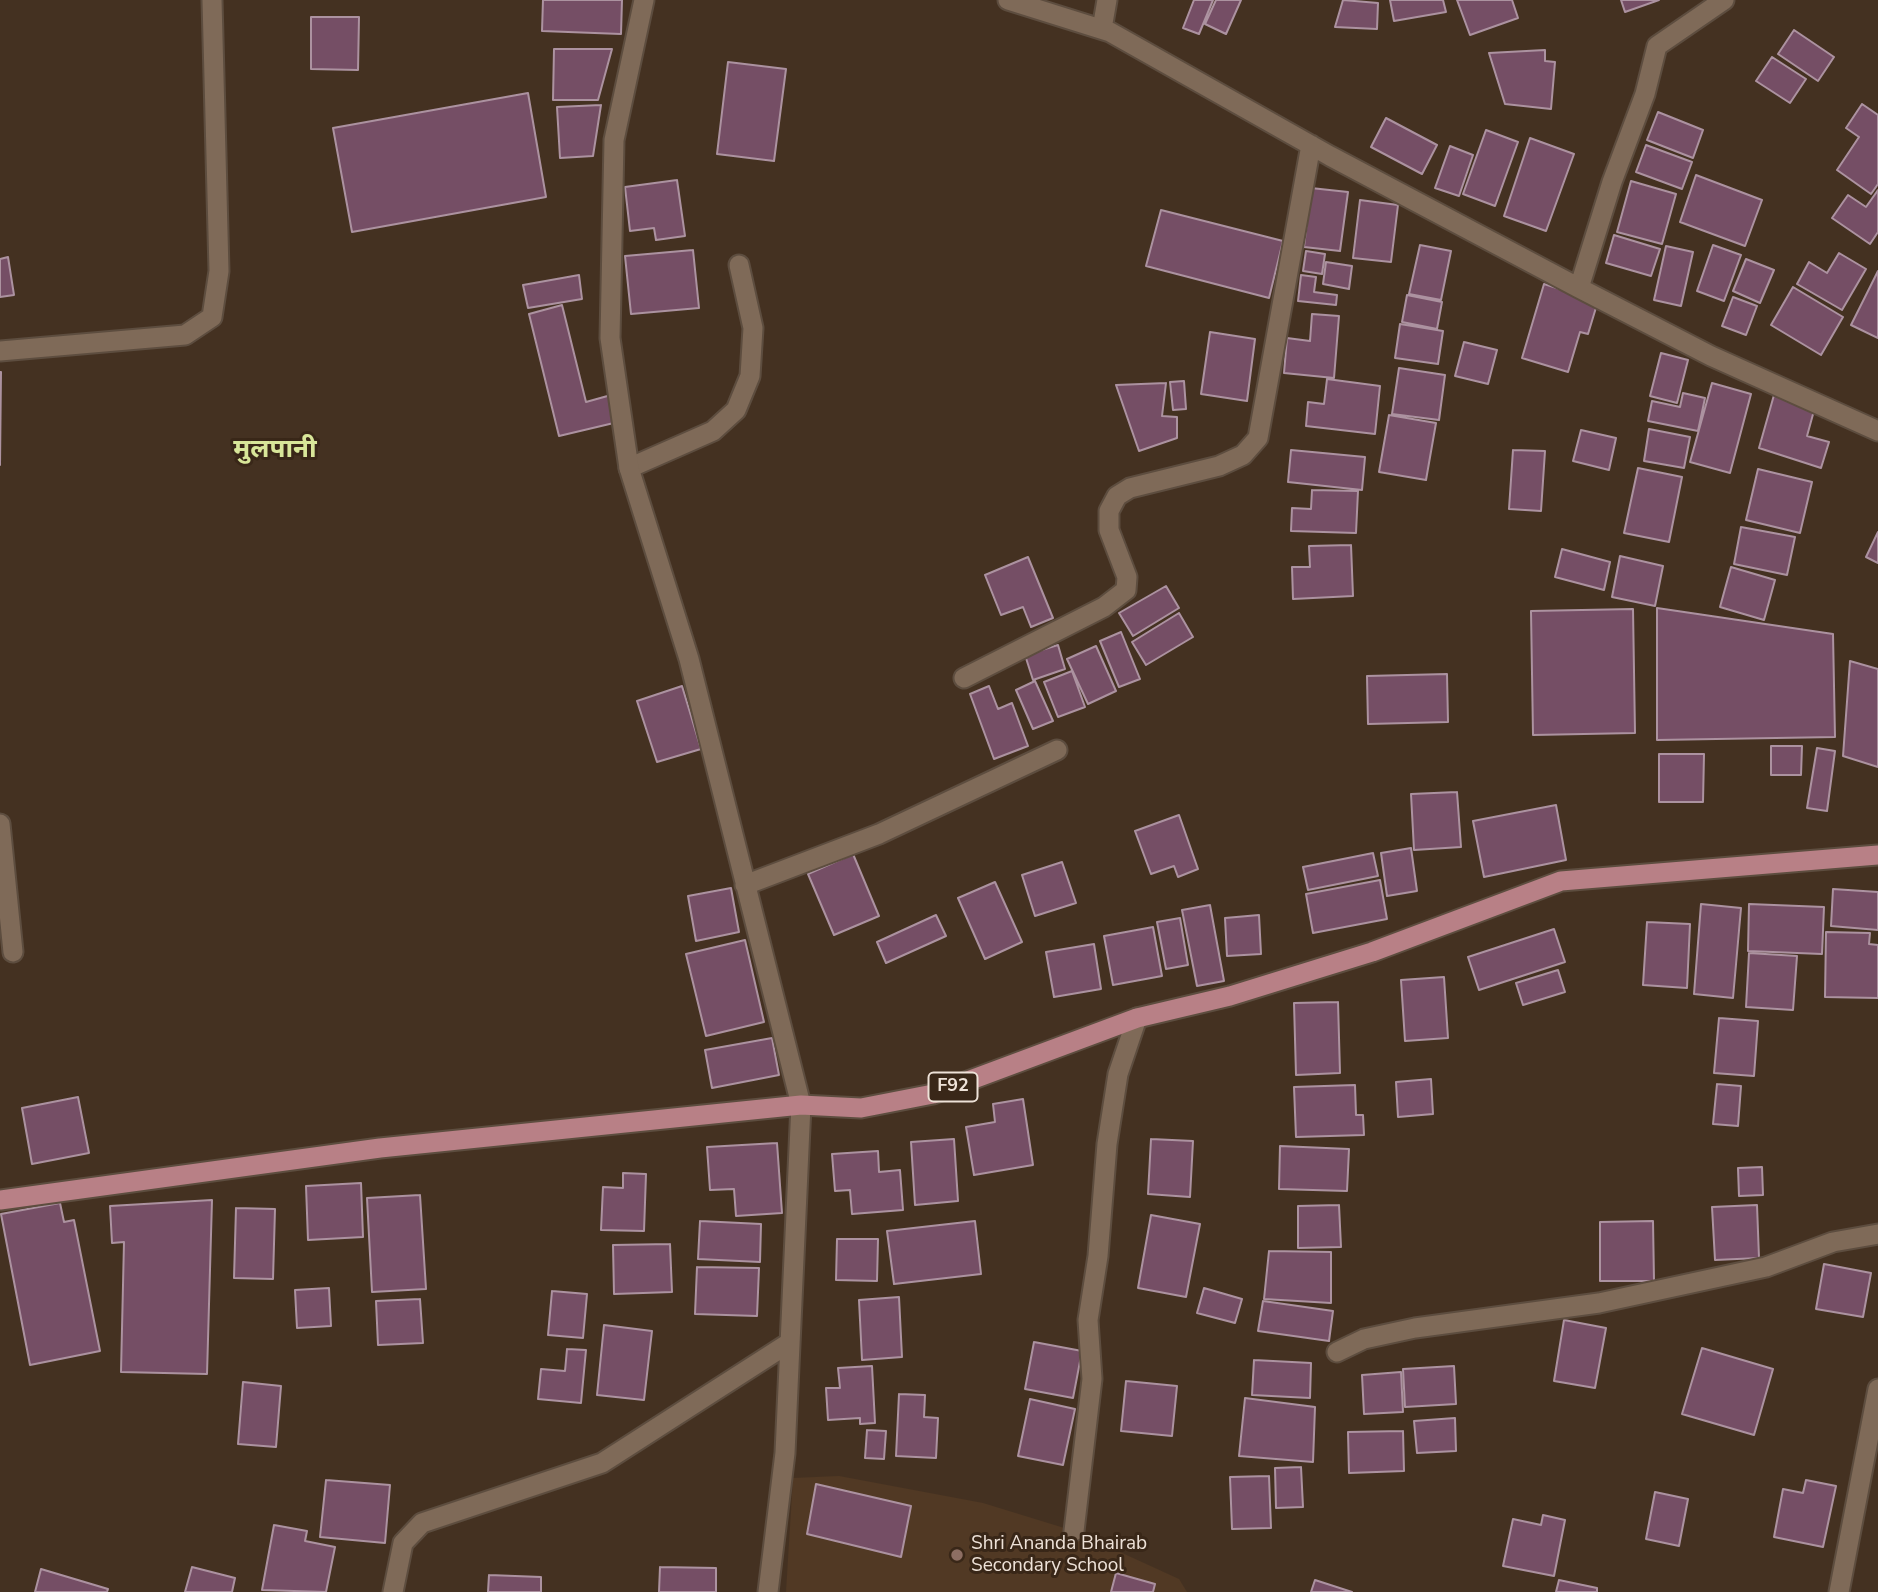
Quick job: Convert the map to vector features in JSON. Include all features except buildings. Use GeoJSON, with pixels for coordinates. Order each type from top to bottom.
{"type":"FeatureCollection","features":[{"type":"Feature","properties":{"kind":"main road","name":"F92"},"geometry":{"type":"LineString","coordinates":[[0,1200],[380,1148],[802,1105],[861,1108],[933,1094],[1137,1018],[1230,996],[1372,952],[1561,881],[1878,855]]}},
{"type":"Feature","properties":{"kind":"street"},"geometry":{"type":"LineString","coordinates":[[0,351],[185,335],[212,317],[219,258],[212,0]]}},
{"type":"Feature","properties":{"kind":"street"},"geometry":{"type":"LineString","coordinates":[[644,0],[614,140],[610,338],[629,468],[689,659],[802,1105],[784,1465],[768,1592]]}},
{"type":"Feature","properties":{"kind":"street"},"geometry":{"type":"LineString","coordinates":[[1008,0],[1102,29],[1191,75],[1311,145],[1579,288],[1711,356],[1878,431]]}},
{"type":"Feature","properties":{"kind":"street"},"geometry":{"type":"LineString","coordinates":[[1102,29],[1107,0]]}},
{"type":"Feature","properties":{"kind":"street"},"geometry":{"type":"LineString","coordinates":[[1579,288],[1612,183],[1645,94],[1657,46],[1724,0]]}},
{"type":"Feature","properties":{"kind":"street"},"geometry":{"type":"LineString","coordinates":[[964,678],[1104,607],[1126,590],[1126,577],[1109,530],[1109,511],[1117,496],[1130,488],[1219,467],[1243,455],[1258,438],[1311,145]]}},
{"type":"Feature","properties":{"kind":"street"},"geometry":{"type":"LineString","coordinates":[[629,468],[713,431],[736,410],[750,376],[753,328],[739,265]]}},
{"type":"Feature","properties":{"kind":"street"},"geometry":{"type":"LineString","coordinates":[[745,885],[879,834],[1057,750]]}},
{"type":"Feature","properties":{"kind":"street"},"geometry":{"type":"LineString","coordinates":[[0,824],[13,952]]}},
{"type":"Feature","properties":{"kind":"street"},"geometry":{"type":"LineString","coordinates":[[1074,1531],[1092,1379],[1088,1320],[1098,1256],[1107,1144],[1118,1074],[1137,1018]]}},
{"type":"Feature","properties":{"kind":"street"},"geometry":{"type":"LineString","coordinates":[[1337,1352],[1364,1339],[1415,1328],[1600,1303],[1741,1273],[1766,1267],[1833,1242],[1878,1234]]}},
{"type":"Feature","properties":{"kind":"street"},"geometry":{"type":"LineString","coordinates":[[394,1592],[403,1543],[422,1523],[602,1464],[789,1343]]}},
{"type":"Feature","properties":{"kind":"street"},"geometry":{"type":"LineString","coordinates":[[1839,1592],[1878,1389]]}},
{"type":"Feature","properties":{"kind":"shaded area","name":"Shri Ananda Bhairab Secondary School"},"geometry":{"type":"Polygon","coordinates":[[[839,1476],[983,1503],[1074,1531],[1179,1579],[1187,1592],[786,1592],[793,1478],[839,1476]]]}},
{"type":"Feature","properties":{"kind":"place","name":"Shri Ananda Bhairab Secondary School"},"geometry":{"type":"Point","coordinates":[957,1555]}},
{"type":"Feature","properties":{"kind":"district","name":"मुलपानी"},"geometry":{"type":"Point","coordinates":[275,451]}}]}
